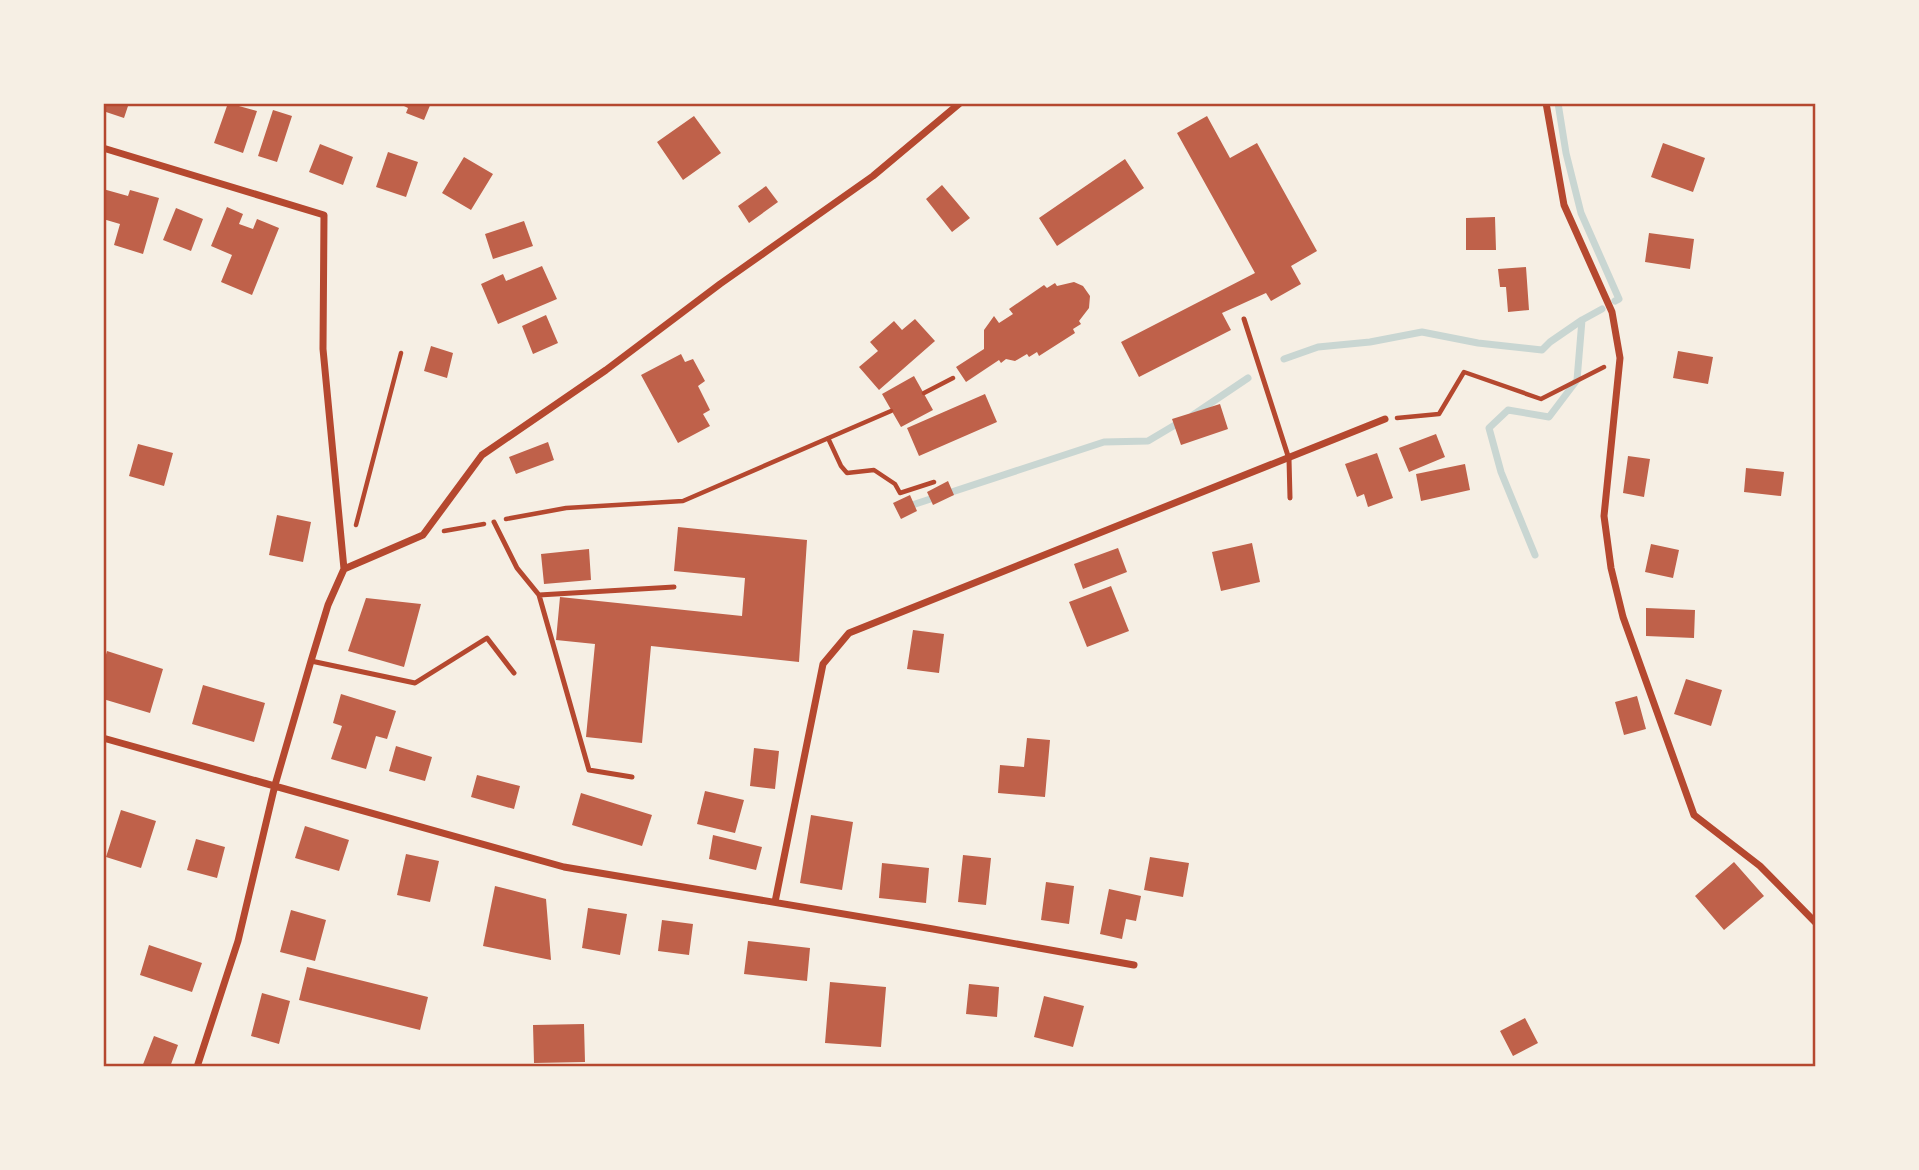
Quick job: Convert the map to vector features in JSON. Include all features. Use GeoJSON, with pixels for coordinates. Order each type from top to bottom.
{"type":"FeatureCollection","features":[{"type":"Feature","properties":{"kind":"street"},"geometry":{"type":"LineString","coordinates":[[344,569],[423,535],[482,455],[606,370],[720,284],[873,176],[960,103]]}},
{"type":"Feature","properties":{"kind":"street"},"geometry":{"type":"LineString","coordinates":[[1546,103],[1564,205],[1612,312],[1620,358],[1604,516],[1611,568],[1623,617],[1694,815],[1760,866],[1816,923]]}},
{"type":"Feature","properties":{"kind":"street"},"geometry":{"type":"LineString","coordinates":[[103,148],[324,215],[323,349],[344,569],[328,605],[311,661],[275,785],[238,941],[197,1067]]}},
{"type":"Feature","properties":{"kind":"street"},"geometry":{"type":"LineString","coordinates":[[775,902],[823,664],[849,633],[1385,419]]}},
{"type":"Feature","properties":{"kind":"street"},"geometry":{"type":"LineString","coordinates":[[103,737],[564,867],[1134,965]]}},
{"type":"Feature","properties":{"kind":"lane"},"geometry":{"type":"LineString","coordinates":[[1244,319],[1289,459],[1290,498]]}},
{"type":"Feature","properties":{"kind":"lane"},"geometry":{"type":"LineString","coordinates":[[494,522],[517,568],[539,595],[589,770],[632,777]]}},
{"type":"Feature","properties":{"kind":"lane"},"geometry":{"type":"LineString","coordinates":[[539,595],[674,587]]}},
{"type":"Feature","properties":{"kind":"lane"},"geometry":{"type":"LineString","coordinates":[[311,661],[415,683],[486,638],[513,673]]}},
{"type":"Feature","properties":{"kind":"path"},"geometry":{"type":"LineString","coordinates":[[354,531],[401,353]]}},
{"type":"Feature","properties":{"kind":"path"},"geometry":{"type":"LineString","coordinates":[[1385,419],[1438,414],[1464,372],[1541,399],[1620,358]]}},
{"type":"Feature","properties":{"kind":"path"},"geometry":{"type":"LineString","coordinates":[[924,393],[953,377]]}},
{"type":"Feature","properties":{"kind":"path"},"geometry":{"type":"LineString","coordinates":[[423,535],[565,508],[684,501],[891,411]]}},
{"type":"Feature","properties":{"kind":"path"},"geometry":{"type":"LineString","coordinates":[[828,438],[847,473],[874,470],[895,484],[900,493],[934,482]]}},
{"type":"Feature","properties":{"kind":"building"},"geometry":{"type":"Polygon","coordinates":[[[103,103],[129,103],[124,118],[103,111],[103,103]]]}},
{"type":"Feature","properties":{"kind":"building"},"geometry":{"type":"Polygon","coordinates":[[[228,103],[257,111],[243,153],[214,143],[228,103]]]}},
{"type":"Feature","properties":{"kind":"building"},"geometry":{"type":"Polygon","coordinates":[[[398,103],[431,103],[424,120],[406,113],[408,108],[398,103]]]}},
{"type":"Feature","properties":{"kind":"building"},"geometry":{"type":"Polygon","coordinates":[[[273,110],[292,116],[277,162],[258,156],[273,110]]]}},
{"type":"Feature","properties":{"kind":"building"},"geometry":{"type":"Polygon","coordinates":[[[694,116],[721,153],[683,180],[657,142],[694,116]]]}},
{"type":"Feature","properties":{"kind":"building"},"geometry":{"type":"Polygon","coordinates":[[[1207,116],[1230,158],[1257,143],[1317,251],[1291,266],[1301,284],[1271,301],[1266,293],[1222,313],[1231,330],[1139,377],[1121,342],[1255,273],[1177,133],[1207,116]]]}},
{"type":"Feature","properties":{"kind":"building"},"geometry":{"type":"Polygon","coordinates":[[[1663,143],[1705,158],[1693,192],[1651,177],[1663,143]]]}},
{"type":"Feature","properties":{"kind":"building"},"geometry":{"type":"Polygon","coordinates":[[[320,144],[353,157],[343,185],[309,172],[320,144]]]}},
{"type":"Feature","properties":{"kind":"building"},"geometry":{"type":"Polygon","coordinates":[[[388,152],[418,162],[406,197],[376,187],[388,152]]]}},
{"type":"Feature","properties":{"kind":"building"},"geometry":{"type":"Polygon","coordinates":[[[464,157],[493,174],[471,210],[442,193],[464,157]]]}},
{"type":"Feature","properties":{"kind":"building"},"geometry":{"type":"Polygon","coordinates":[[[1125,159],[1144,188],[1057,246],[1039,218],[1125,159]]]}},
{"type":"Feature","properties":{"kind":"building"},"geometry":{"type":"Polygon","coordinates":[[[942,185],[970,218],[952,232],[926,199],[942,185]]]}},
{"type":"Feature","properties":{"kind":"building"},"geometry":{"type":"Polygon","coordinates":[[[766,186],[778,202],[749,223],[738,206],[766,186]]]}},
{"type":"Feature","properties":{"kind":"building"},"geometry":{"type":"Polygon","coordinates":[[[103,189],[128,196],[130,190],[159,198],[143,254],[114,245],[120,224],[103,219],[103,189]]]}},
{"type":"Feature","properties":{"kind":"building"},"geometry":{"type":"Polygon","coordinates":[[[227,207],[243,214],[239,224],[253,229],[257,219],[279,228],[252,295],[221,282],[232,255],[211,246],[227,207]]]}},
{"type":"Feature","properties":{"kind":"building"},"geometry":{"type":"Polygon","coordinates":[[[176,208],[203,219],[191,251],[163,240],[176,208]]]}},
{"type":"Feature","properties":{"kind":"building"},"geometry":{"type":"Polygon","coordinates":[[[1495,217],[1496,250],[1466,250],[1466,218],[1495,217]]]}},
{"type":"Feature","properties":{"kind":"building"},"geometry":{"type":"Polygon","coordinates":[[[524,221],[533,246],[493,259],[485,234],[524,221]]]}},
{"type":"Feature","properties":{"kind":"building"},"geometry":{"type":"Polygon","coordinates":[[[1649,233],[1694,239],[1690,269],[1645,262],[1649,233]]]}},
{"type":"Feature","properties":{"kind":"building"},"geometry":{"type":"Polygon","coordinates":[[[542,266],[557,299],[498,324],[481,284],[503,274],[506,281],[542,266]]]}},
{"type":"Feature","properties":{"kind":"building"},"geometry":{"type":"Polygon","coordinates":[[[1526,267],[1529,310],[1508,312],[1506,287],[1500,287],[1498,269],[1526,267]]]}},
{"type":"Feature","properties":{"kind":"building"},"geometry":{"type":"Polygon","coordinates":[[[1074,282],[1083,286],[1090,296],[1089,308],[1079,321],[1081,324],[1073,329],[1075,333],[1039,356],[1037,352],[1015,361],[1006,359],[1001,363],[999,360],[966,382],[956,367],[984,349],[984,330],[994,316],[999,323],[1013,314],[1009,309],[1044,285],[1047,288],[1055,283],[1057,286],[1074,282]]]}},
{"type":"Feature","properties":{"kind":"building"},"geometry":{"type":"Polygon","coordinates":[[[546,315],[558,343],[533,354],[522,326],[546,315]]]}},
{"type":"Feature","properties":{"kind":"building"},"geometry":{"type":"Polygon","coordinates":[[[915,319],[935,341],[879,390],[859,367],[878,351],[870,342],[894,321],[902,330],[915,319]]]}},
{"type":"Feature","properties":{"kind":"building"},"geometry":{"type":"Polygon","coordinates":[[[431,346],[453,353],[447,378],[424,371],[431,346]]]}},
{"type":"Feature","properties":{"kind":"building"},"geometry":{"type":"Polygon","coordinates":[[[1678,351],[1713,357],[1708,384],[1673,378],[1678,351]]]}},
{"type":"Feature","properties":{"kind":"building"},"geometry":{"type":"Polygon","coordinates":[[[681,354],[685,362],[693,359],[705,381],[698,386],[710,410],[703,414],[710,426],[678,443],[641,375],[681,354]]]}},
{"type":"Feature","properties":{"kind":"building"},"geometry":{"type":"Polygon","coordinates":[[[914,376],[933,410],[901,427],[882,394],[914,376]]]}},
{"type":"Feature","properties":{"kind":"building"},"geometry":{"type":"Polygon","coordinates":[[[985,394],[997,422],[919,456],[907,428],[985,394]]]}},
{"type":"Feature","properties":{"kind":"building"},"geometry":{"type":"Polygon","coordinates":[[[1220,404],[1228,429],[1181,445],[1172,419],[1220,404]]]}},
{"type":"Feature","properties":{"kind":"building"},"geometry":{"type":"Polygon","coordinates":[[[1436,434],[1445,457],[1409,472],[1399,448],[1436,434]]]}},
{"type":"Feature","properties":{"kind":"building"},"geometry":{"type":"Polygon","coordinates":[[[548,442],[554,460],[516,474],[509,457],[548,442]]]}},
{"type":"Feature","properties":{"kind":"building"},"geometry":{"type":"Polygon","coordinates":[[[138,444],[173,453],[164,486],[129,476],[138,444]]]}},
{"type":"Feature","properties":{"kind":"building"},"geometry":{"type":"Polygon","coordinates":[[[1377,453],[1393,498],[1368,507],[1364,494],[1357,497],[1345,464],[1377,453]]]}},
{"type":"Feature","properties":{"kind":"building"},"geometry":{"type":"Polygon","coordinates":[[[1628,456],[1650,459],[1644,497],[1623,493],[1628,456]]]}},
{"type":"Feature","properties":{"kind":"building"},"geometry":{"type":"Polygon","coordinates":[[[1465,464],[1470,490],[1421,501],[1416,474],[1465,464]]]}},
{"type":"Feature","properties":{"kind":"building"},"geometry":{"type":"Polygon","coordinates":[[[1746,468],[1784,472],[1781,496],[1744,492],[1746,468]]]}},
{"type":"Feature","properties":{"kind":"building"},"geometry":{"type":"Polygon","coordinates":[[[948,481],[954,495],[933,505],[927,492],[948,481]]]}},
{"type":"Feature","properties":{"kind":"building"},"geometry":{"type":"Polygon","coordinates":[[[910,495],[917,511],[901,519],[893,503],[910,495]]]}},
{"type":"Feature","properties":{"kind":"building"},"geometry":{"type":"Polygon","coordinates":[[[277,515],[311,522],[303,562],[269,555],[277,515]]]}},
{"type":"Feature","properties":{"kind":"building"},"geometry":{"type":"Polygon","coordinates":[[[678,527],[807,540],[799,662],[651,646],[642,743],[586,737],[595,644],[556,640],[560,597],[742,616],[745,578],[674,571],[678,527]]]}},
{"type":"Feature","properties":{"kind":"building"},"geometry":{"type":"Polygon","coordinates":[[[1252,543],[1260,582],[1221,591],[1212,552],[1252,543]]]}},
{"type":"Feature","properties":{"kind":"building"},"geometry":{"type":"Polygon","coordinates":[[[1651,544],[1679,550],[1673,578],[1645,572],[1651,544]]]}},
{"type":"Feature","properties":{"kind":"building"},"geometry":{"type":"Polygon","coordinates":[[[1118,548],[1127,572],[1083,589],[1074,564],[1118,548]]]}},
{"type":"Feature","properties":{"kind":"building"},"geometry":{"type":"Polygon","coordinates":[[[589,549],[591,580],[544,584],[541,554],[589,549]]]}},
{"type":"Feature","properties":{"kind":"building"},"geometry":{"type":"Polygon","coordinates":[[[1111,586],[1129,631],[1087,647],[1069,602],[1111,586]]]}},
{"type":"Feature","properties":{"kind":"building"},"geometry":{"type":"Polygon","coordinates":[[[366,598],[421,604],[404,667],[348,651],[366,598]]]}},
{"type":"Feature","properties":{"kind":"building"},"geometry":{"type":"Polygon","coordinates":[[[1646,608],[1695,610],[1694,638],[1646,636],[1646,608]]]}},
{"type":"Feature","properties":{"kind":"building"},"geometry":{"type":"Polygon","coordinates":[[[913,630],[944,634],[939,673],[907,669],[913,630]]]}},
{"type":"Feature","properties":{"kind":"building"},"geometry":{"type":"Polygon","coordinates":[[[107,651],[163,669],[150,713],[103,699],[103,665],[107,651]]]}},
{"type":"Feature","properties":{"kind":"building"},"geometry":{"type":"Polygon","coordinates":[[[1686,679],[1722,690],[1711,726],[1674,714],[1686,679]]]}},
{"type":"Feature","properties":{"kind":"building"},"geometry":{"type":"Polygon","coordinates":[[[203,685],[265,703],[254,742],[192,724],[203,685]]]}},
{"type":"Feature","properties":{"kind":"building"},"geometry":{"type":"Polygon","coordinates":[[[341,694],[396,711],[387,739],[376,736],[366,769],[331,759],[342,726],[333,723],[341,694]]]}},
{"type":"Feature","properties":{"kind":"building"},"geometry":{"type":"Polygon","coordinates":[[[1637,696],[1646,729],[1624,735],[1615,702],[1637,696]]]}},
{"type":"Feature","properties":{"kind":"building"},"geometry":{"type":"Polygon","coordinates":[[[1027,738],[1050,740],[1045,797],[998,793],[1000,765],[1024,767],[1027,738]]]}},
{"type":"Feature","properties":{"kind":"building"},"geometry":{"type":"Polygon","coordinates":[[[396,746],[432,757],[425,781],[389,771],[396,746]]]}},
{"type":"Feature","properties":{"kind":"building"},"geometry":{"type":"Polygon","coordinates":[[[754,748],[779,751],[775,789],[750,786],[754,748]]]}},
{"type":"Feature","properties":{"kind":"building"},"geometry":{"type":"Polygon","coordinates":[[[477,775],[520,786],[514,809],[471,797],[477,775]]]}},
{"type":"Feature","properties":{"kind":"building"},"geometry":{"type":"Polygon","coordinates":[[[705,791],[744,800],[735,833],[697,824],[705,791]]]}},
{"type":"Feature","properties":{"kind":"building"},"geometry":{"type":"Polygon","coordinates":[[[581,793],[652,815],[642,846],[572,825],[581,793]]]}},
{"type":"Feature","properties":{"kind":"building"},"geometry":{"type":"Polygon","coordinates":[[[121,810],[156,821],[141,868],[106,857],[121,810]]]}},
{"type":"Feature","properties":{"kind":"building"},"geometry":{"type":"Polygon","coordinates":[[[811,815],[853,822],[842,890],[800,883],[811,815]]]}},
{"type":"Feature","properties":{"kind":"building"},"geometry":{"type":"Polygon","coordinates":[[[305,826],[349,840],[339,871],[295,858],[305,826]]]}},
{"type":"Feature","properties":{"kind":"building"},"geometry":{"type":"Polygon","coordinates":[[[713,835],[762,847],[756,870],[709,859],[713,835]]]}},
{"type":"Feature","properties":{"kind":"building"},"geometry":{"type":"Polygon","coordinates":[[[196,839],[225,847],[217,878],[187,870],[196,839]]]}},
{"type":"Feature","properties":{"kind":"building"},"geometry":{"type":"Polygon","coordinates":[[[406,854],[439,861],[430,902],[397,895],[406,854]]]}},
{"type":"Feature","properties":{"kind":"building"},"geometry":{"type":"Polygon","coordinates":[[[963,855],[991,858],[986,905],[958,902],[963,855]]]}},
{"type":"Feature","properties":{"kind":"building"},"geometry":{"type":"Polygon","coordinates":[[[1150,857],[1189,863],[1183,897],[1144,890],[1150,857]]]}},
{"type":"Feature","properties":{"kind":"building"},"geometry":{"type":"Polygon","coordinates":[[[1734,862],[1764,896],[1724,930],[1695,896],[1734,862]]]}},
{"type":"Feature","properties":{"kind":"building"},"geometry":{"type":"Polygon","coordinates":[[[882,863],[929,868],[926,903],[879,898],[882,863]]]}},
{"type":"Feature","properties":{"kind":"building"},"geometry":{"type":"Polygon","coordinates":[[[1046,882],[1074,886],[1069,924],[1041,920],[1046,882]]]}},
{"type":"Feature","properties":{"kind":"building"},"geometry":{"type":"Polygon","coordinates":[[[495,886],[546,899],[551,960],[483,946],[495,886]]]}},
{"type":"Feature","properties":{"kind":"building"},"geometry":{"type":"Polygon","coordinates":[[[1109,889],[1141,896],[1136,921],[1126,919],[1122,939],[1100,934],[1109,889]]]}},
{"type":"Feature","properties":{"kind":"building"},"geometry":{"type":"Polygon","coordinates":[[[588,908],[627,914],[620,955],[582,948],[588,908]]]}},
{"type":"Feature","properties":{"kind":"building"},"geometry":{"type":"Polygon","coordinates":[[[291,910],[326,920],[315,961],[280,952],[291,910]]]}},
{"type":"Feature","properties":{"kind":"building"},"geometry":{"type":"Polygon","coordinates":[[[662,920],[693,924],[689,955],[658,951],[662,920]]]}},
{"type":"Feature","properties":{"kind":"building"},"geometry":{"type":"Polygon","coordinates":[[[748,941],[810,948],[807,981],[744,974],[748,941]]]}},
{"type":"Feature","properties":{"kind":"building"},"geometry":{"type":"Polygon","coordinates":[[[149,945],[202,963],[192,992],[140,975],[149,945]]]}},
{"type":"Feature","properties":{"kind":"building"},"geometry":{"type":"Polygon","coordinates":[[[307,967],[428,997],[420,1030],[299,1000],[307,967]]]}},
{"type":"Feature","properties":{"kind":"building"},"geometry":{"type":"Polygon","coordinates":[[[830,982],[886,987],[881,1047],[825,1043],[830,982]]]}},
{"type":"Feature","properties":{"kind":"building"},"geometry":{"type":"Polygon","coordinates":[[[969,984],[999,987],[997,1017],[966,1014],[969,984]]]}},
{"type":"Feature","properties":{"kind":"building"},"geometry":{"type":"Polygon","coordinates":[[[262,993],[290,1001],[279,1044],[251,1036],[262,993]]]}},
{"type":"Feature","properties":{"kind":"building"},"geometry":{"type":"Polygon","coordinates":[[[1044,996],[1084,1006],[1073,1047],[1034,1037],[1044,996]]]}},
{"type":"Feature","properties":{"kind":"building"},"geometry":{"type":"Polygon","coordinates":[[[1525,1018],[1538,1043],[1513,1056],[1500,1031],[1525,1018]]]}},
{"type":"Feature","properties":{"kind":"building"},"geometry":{"type":"Polygon","coordinates":[[[584,1024],[585,1062],[534,1063],[533,1025],[584,1024]]]}},
{"type":"Feature","properties":{"kind":"building"},"geometry":{"type":"Polygon","coordinates":[[[154,1036],[178,1045],[170,1067],[142,1067],[154,1036]]]}},
{"type":"Feature","properties":{"kind":"waterway"},"geometry":{"type":"LineString","coordinates":[[1558,103],[1566,153],[1581,213],[1619,299],[1615,301]]}},
{"type":"Feature","properties":{"kind":"waterway"},"geometry":{"type":"LineString","coordinates":[[1535,555],[1501,472],[1489,428],[1508,410],[1549,417],[1577,380],[1582,320],[1602,309]]}},
{"type":"Feature","properties":{"kind":"waterway"},"geometry":{"type":"LineString","coordinates":[[1284,359],[1318,347],[1370,342],[1422,332],[1478,343],[1542,350],[1582,320]]}},
{"type":"Feature","properties":{"kind":"waterway"},"geometry":{"type":"LineString","coordinates":[[1193,415],[1248,378]]}},
{"type":"Feature","properties":{"kind":"waterway"},"geometry":{"type":"LineString","coordinates":[[906,507],[1104,442],[1148,441],[1180,422]]}}]}
